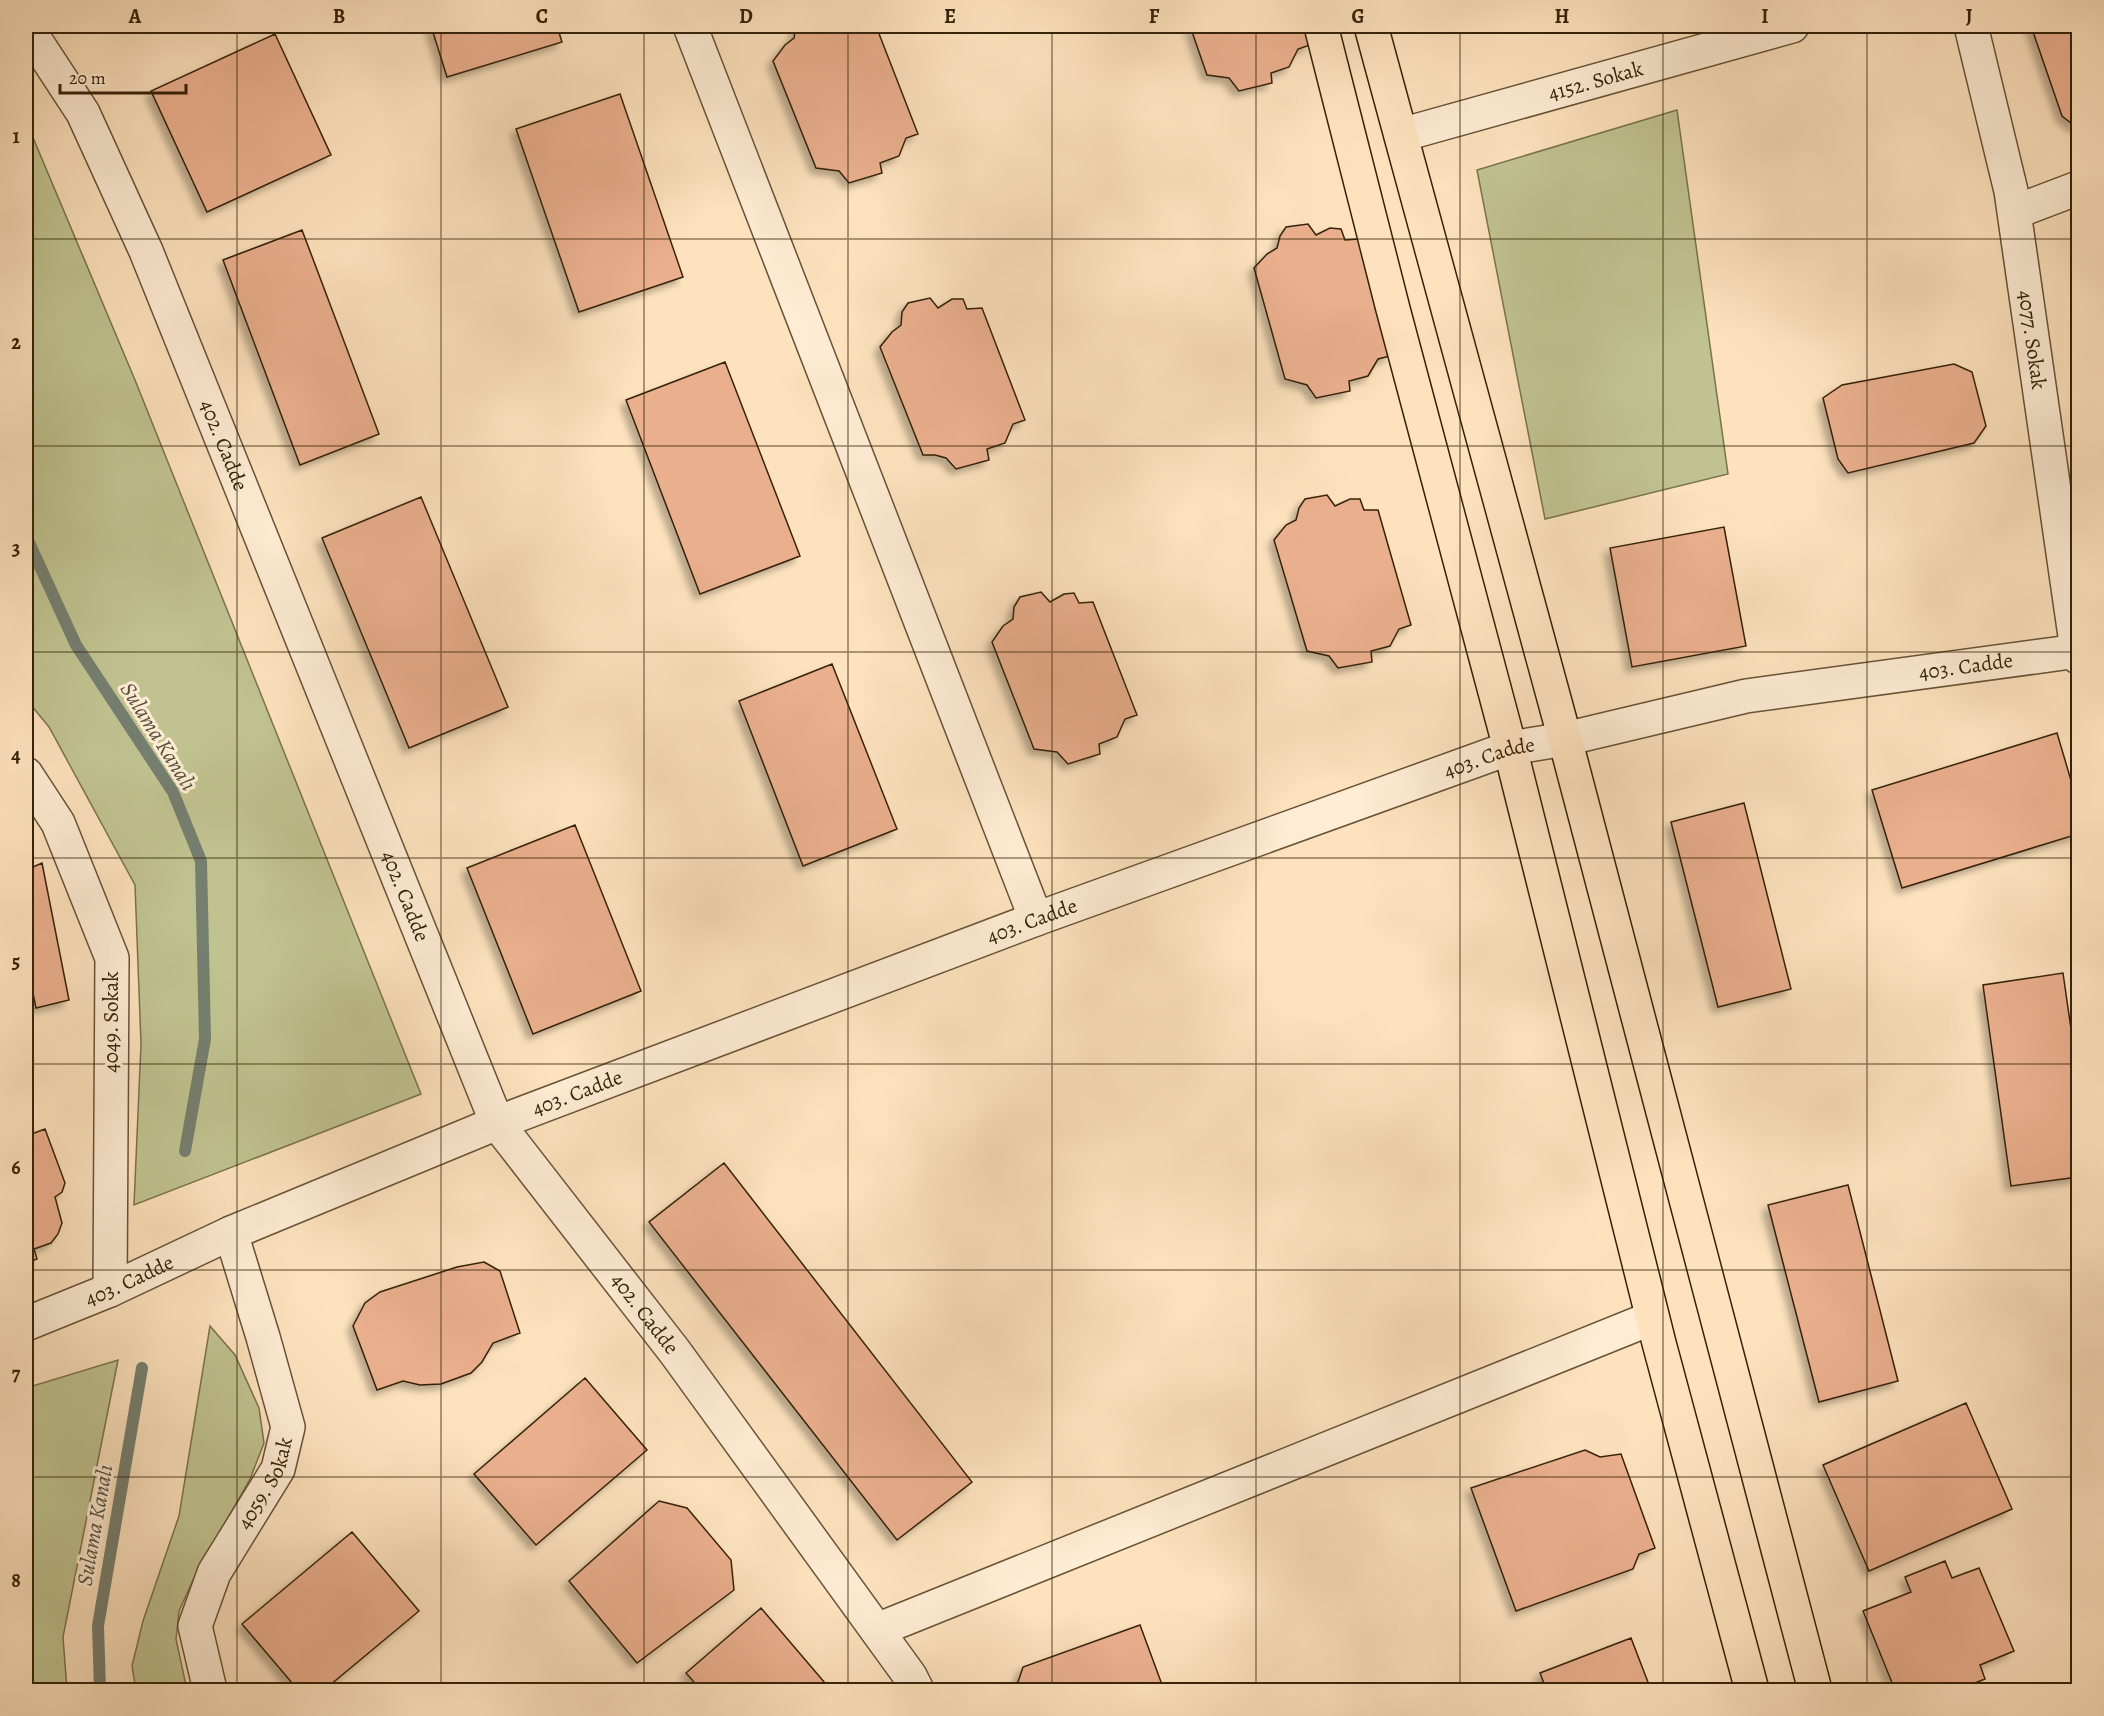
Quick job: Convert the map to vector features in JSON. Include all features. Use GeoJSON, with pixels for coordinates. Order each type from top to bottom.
{"type":"FeatureCollection","features":[{"type":"Feature","properties":{"kind":"main road"},"geometry":{"type":"LineString","coordinates":[[1322,26],[1396,321],[1509,748],[1652,1318],[1752,1690]]}},
{"type":"Feature","properties":{"kind":"main road"},"geometry":{"type":"LineString","coordinates":[[1371,26],[1565,739],[1815,1690]]}},
{"type":"Feature","properties":{"kind":"street"},"geometry":{"type":"LineString","coordinates":[[690,26],[1036,919]]}},
{"type":"Feature","properties":{"kind":"street","name":"4152. Sokak"},"geometry":{"type":"LineString","coordinates":[[1401,135],[1792,26]]}},
{"type":"Feature","properties":{"kind":"street","name":"4077. Sokak"},"geometry":{"type":"LineString","coordinates":[[1971,26],[2012,191],[2078,653]]}},
{"type":"Feature","properties":{"kind":"street","name":"402. Cadde"},"geometry":{"type":"LineString","coordinates":[[37,28],[83,113],[146,251],[497,1123],[675,1352],[910,1676],[917,1690]]}},
{"type":"Feature","properties":{"kind":"street"},"geometry":{"type":"LineString","coordinates":[[2015,212],[2079,188]]}},
{"type":"Feature","properties":{"kind":"street","name":"403. Cadde"},"geometry":{"type":"LineString","coordinates":[[26,1324],[110,1290],[231,1233],[497,1123],[1036,919],[1509,748],[1565,739],[1746,696],[2078,653]]}},
{"type":"Feature","properties":{"kind":"street","name":"4049. Sokak"},"geometry":{"type":"LineString","coordinates":[[26,774],[58,823],[112,958],[110,1290]]}},
{"type":"Feature","properties":{"kind":"street","name":"4059. Sokak"},"geometry":{"type":"LineString","coordinates":[[210,1690],[195,1626],[214,1573],[278,1469],[288,1427],[231,1233]]}},
{"type":"Feature","properties":{"kind":"street"},"geometry":{"type":"LineString","coordinates":[[877,1630],[1652,1318]]}},
{"type":"Feature","properties":{"kind":"green space"},"geometry":{"type":"Polygon","coordinates":[[[1677,110],[1728,474],[1545,519],[1477,170],[1677,110]]]}},
{"type":"Feature","properties":{"kind":"green space"},"geometry":{"type":"Polygon","coordinates":[[[26,121],[135,380],[421,1094],[134,1205],[141,1044],[135,885],[49,727],[26,699],[26,121]]]}},
{"type":"Feature","properties":{"kind":"green space"},"geometry":{"type":"Polygon","coordinates":[[[210,1326],[235,1355],[259,1408],[264,1443],[250,1479],[194,1578],[179,1611],[176,1639],[187,1690],[136,1690],[132,1666],[143,1621],[179,1516],[210,1326]]]}},
{"type":"Feature","properties":{"kind":"green space"},"geometry":{"type":"Polygon","coordinates":[[[118,1360],[63,1637],[67,1690],[26,1690],[26,1388],[118,1360]]]}},
{"type":"Feature","properties":{"kind":"building"},"geometry":{"type":"Polygon","coordinates":[[[431,26],[557,26],[562,42],[447,77],[431,26]]]}},
{"type":"Feature","properties":{"kind":"building"},"geometry":{"type":"Polygon","coordinates":[[[796,26],[876,26],[918,134],[906,138],[899,156],[880,163],[882,173],[849,183],[839,171],[816,168],[773,61],[785,45],[794,38],[796,26]]]}},
{"type":"Feature","properties":{"kind":"building"},"geometry":{"type":"Polygon","coordinates":[[[1190,26],[1304,26],[1310,45],[1298,49],[1289,67],[1271,73],[1272,83],[1239,91],[1229,78],[1207,75],[1190,26]]]}},
{"type":"Feature","properties":{"kind":"building"},"geometry":{"type":"Polygon","coordinates":[[[2031,26],[2078,26],[2078,126],[2076,127],[2062,116],[2031,26]]]}},
{"type":"Feature","properties":{"kind":"building"},"geometry":{"type":"Polygon","coordinates":[[[275,34],[331,155],[207,212],[151,91],[275,34]]]}},
{"type":"Feature","properties":{"kind":"building"},"geometry":{"type":"Polygon","coordinates":[[[620,94],[683,277],[579,312],[516,129],[620,94]]]}},
{"type":"Feature","properties":{"kind":"building"},"geometry":{"type":"Polygon","coordinates":[[[1308,224],[1316,235],[1330,228],[1341,229],[1345,240],[1359,239],[1390,356],[1378,359],[1368,376],[1349,381],[1350,391],[1316,398],[1307,385],[1285,379],[1254,268],[1267,254],[1277,248],[1280,236],[1286,227],[1308,224]]]}},
{"type":"Feature","properties":{"kind":"building"},"geometry":{"type":"Polygon","coordinates":[[[302,230],[379,434],[300,465],[223,260],[302,230]]]}},
{"type":"Feature","properties":{"kind":"building"},"geometry":{"type":"Polygon","coordinates":[[[930,298],[938,308],[952,299],[963,299],[967,309],[982,308],[1025,420],[1013,424],[1005,443],[987,449],[989,460],[956,469],[946,458],[923,455],[880,347],[901,325],[902,312],[908,303],[930,298]]]}},
{"type":"Feature","properties":{"kind":"building"},"geometry":{"type":"Polygon","coordinates":[[[725,362],[800,556],[700,594],[626,400],[725,362]]]}},
{"type":"Feature","properties":{"kind":"building"},"geometry":{"type":"Polygon","coordinates":[[[1954,364],[1972,372],[1986,426],[1974,443],[1848,473],[1838,459],[1823,398],[1842,385],[1954,364]]]}},
{"type":"Feature","properties":{"kind":"building"},"geometry":{"type":"Polygon","coordinates":[[[1327,495],[1335,506],[1350,499],[1360,499],[1364,510],[1378,510],[1411,625],[1399,629],[1390,646],[1371,651],[1372,662],[1338,668],[1329,656],[1307,651],[1274,540],[1286,525],[1296,520],[1299,508],[1305,499],[1327,495]]]}},
{"type":"Feature","properties":{"kind":"building"},"geometry":{"type":"Polygon","coordinates":[[[421,497],[508,707],[409,748],[322,538],[421,497]]]}},
{"type":"Feature","properties":{"kind":"building"},"geometry":{"type":"Polygon","coordinates":[[[1724,527],[1746,646],[1632,667],[1610,548],[1724,527]]]}},
{"type":"Feature","properties":{"kind":"building"},"geometry":{"type":"Polygon","coordinates":[[[1041,592],[1050,602],[1064,594],[1074,593],[1079,603],[1093,602],[1137,715],[1125,719],[1117,737],[1099,744],[1100,754],[1068,764],[1057,752],[1034,749],[992,642],[1003,626],[1013,619],[1014,607],[1020,597],[1041,592]]]}},
{"type":"Feature","properties":{"kind":"building"},"geometry":{"type":"Polygon","coordinates":[[[832,664],[897,829],[803,866],[739,701],[832,664]]]}},
{"type":"Feature","properties":{"kind":"building"},"geometry":{"type":"Polygon","coordinates":[[[2057,733],[2078,804],[2078,834],[1902,888],[1872,790],[2057,733]]]}},
{"type":"Feature","properties":{"kind":"building"},"geometry":{"type":"Polygon","coordinates":[[[1744,803],[1791,989],[1718,1007],[1671,822],[1744,803]]]}},
{"type":"Feature","properties":{"kind":"building"},"geometry":{"type":"Polygon","coordinates":[[[575,825],[641,991],[533,1034],[467,868],[575,825]]]}},
{"type":"Feature","properties":{"kind":"building"},"geometry":{"type":"Polygon","coordinates":[[[42,863],[69,1000],[36,1008],[26,959],[26,870],[42,863]]]}},
{"type":"Feature","properties":{"kind":"building"},"geometry":{"type":"Polygon","coordinates":[[[2063,973],[2078,1078],[2078,1177],[2011,1186],[1983,985],[2063,973]]]}},
{"type":"Feature","properties":{"kind":"building"},"geometry":{"type":"Polygon","coordinates":[[[45,1129],[65,1183],[62,1192],[55,1197],[62,1223],[51,1243],[34,1249],[37,1259],[26,1263],[26,1136],[45,1129]]]}},
{"type":"Feature","properties":{"kind":"building"},"geometry":{"type":"Polygon","coordinates":[[[724,1163],[972,1482],[897,1540],[649,1222],[724,1163]]]}},
{"type":"Feature","properties":{"kind":"building"},"geometry":{"type":"Polygon","coordinates":[[[1848,1185],[1898,1381],[1819,1402],[1768,1205],[1848,1185]]]}},
{"type":"Feature","properties":{"kind":"building"},"geometry":{"type":"Polygon","coordinates":[[[484,1262],[500,1271],[520,1333],[493,1343],[482,1362],[471,1373],[441,1384],[420,1385],[403,1381],[377,1390],[353,1326],[365,1303],[380,1292],[457,1267],[484,1262]]]}},
{"type":"Feature","properties":{"kind":"building"},"geometry":{"type":"Polygon","coordinates":[[[585,1378],[647,1450],[536,1545],[474,1474],[585,1378]]]}},
{"type":"Feature","properties":{"kind":"building"},"geometry":{"type":"Polygon","coordinates":[[[1966,1403],[2012,1509],[1869,1571],[1823,1465],[1966,1403]]]}},
{"type":"Feature","properties":{"kind":"building"},"geometry":{"type":"Polygon","coordinates":[[[1585,1450],[1600,1457],[1621,1454],[1655,1548],[1639,1554],[1633,1569],[1516,1611],[1471,1488],[1585,1450]]]}},
{"type":"Feature","properties":{"kind":"building"},"geometry":{"type":"Polygon","coordinates":[[[659,1501],[687,1508],[731,1560],[734,1590],[637,1663],[569,1581],[659,1501]]]}},
{"type":"Feature","properties":{"kind":"building"},"geometry":{"type":"Polygon","coordinates":[[[352,1532],[419,1611],[324,1690],[298,1690],[242,1624],[352,1532]]]}},
{"type":"Feature","properties":{"kind":"building"},"geometry":{"type":"Polygon","coordinates":[[[1945,1561],[1952,1578],[1979,1568],[2014,1651],[1980,1665],[1985,1679],[1957,1690],[1941,1690],[1939,1684],[1924,1690],[1895,1690],[1863,1611],[1911,1592],[1905,1577],[1945,1561]]]}},
{"type":"Feature","properties":{"kind":"building"},"geometry":{"type":"Polygon","coordinates":[[[761,1608],[831,1690],[701,1690],[686,1673],[761,1608]]]}},
{"type":"Feature","properties":{"kind":"building"},"geometry":{"type":"Polygon","coordinates":[[[1140,1625],[1164,1690],[1001,1690],[1018,1682],[1023,1667],[1140,1625]]]}},
{"type":"Feature","properties":{"kind":"building"},"geometry":{"type":"Polygon","coordinates":[[[1631,1638],[1651,1690],[1541,1690],[1546,1689],[1540,1673],[1631,1638]]]}},
{"type":"Feature","properties":{"kind":"waterway","name":"Sulama Kanalı"},"geometry":{"type":"LineString","coordinates":[[26,536],[76,645],[173,792],[201,861],[205,1039],[185,1151]]}},
{"type":"Feature","properties":{"kind":"waterway","name":"Sulama Kanalı"},"geometry":{"type":"LineString","coordinates":[[100,1690],[98,1626],[142,1368]]}}]}
